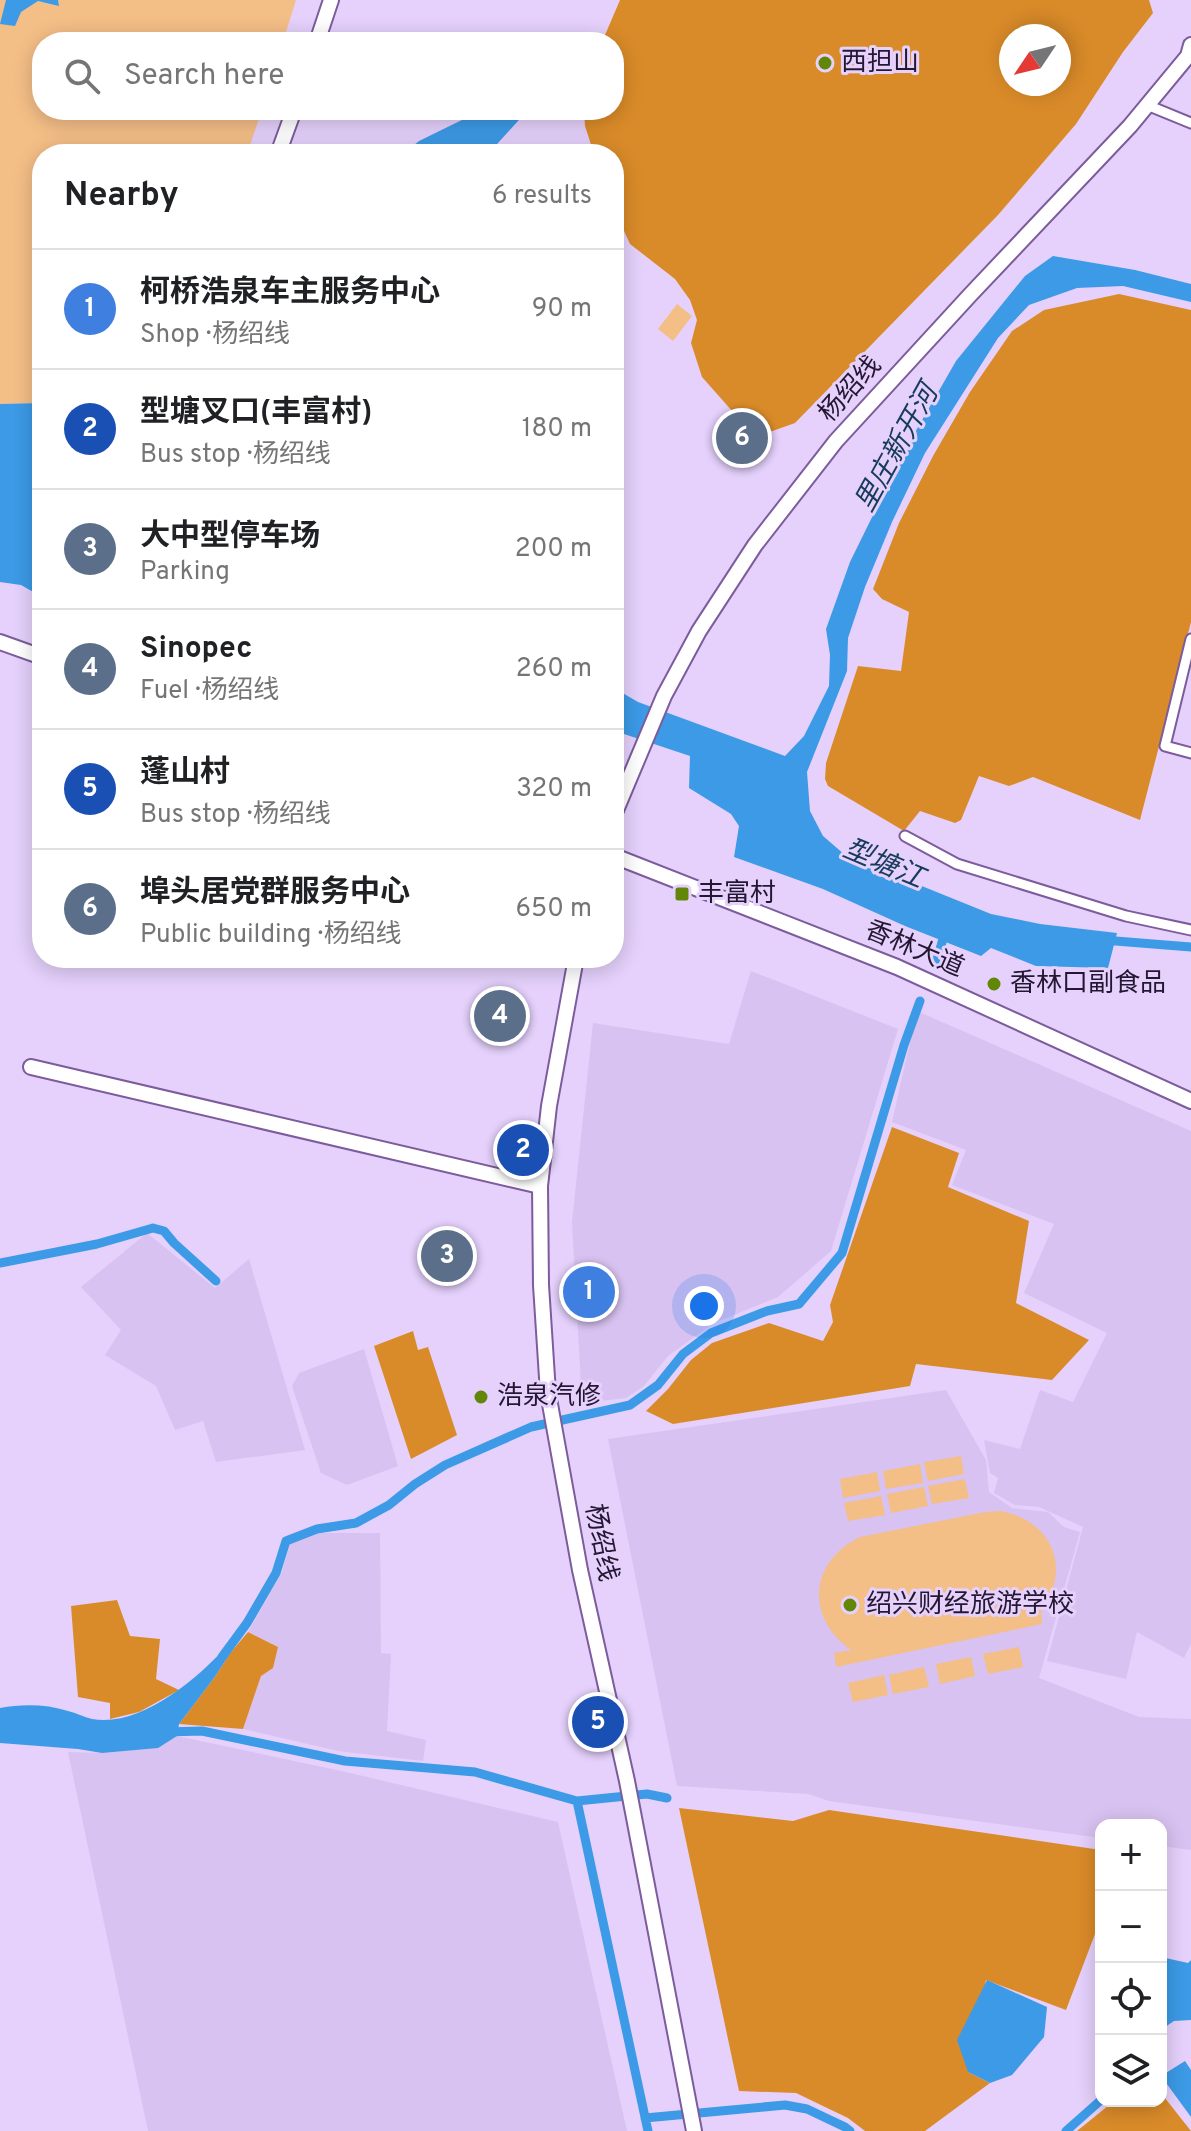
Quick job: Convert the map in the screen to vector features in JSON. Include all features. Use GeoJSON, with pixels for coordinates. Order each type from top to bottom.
{"type":"FeatureCollection","features":[{"type":"Feature","properties":{"kind":"main road"},"geometry":{"type":"LineString","coordinates":[[320,32],[331,0]]}},
{"type":"Feature","properties":{"kind":"main road","name":"杨绍线"},"geometry":{"type":"LineString","coordinates":[[624,790],[664,696],[699,631],[755,545],[836,441],[1130,126],[1188,56],[1191,45]]}},
{"type":"Feature","properties":{"kind":"main road"},"geometry":{"type":"LineString","coordinates":[[282,144],[290,120]]}},
{"type":"Feature","properties":{"kind":"main road"},"geometry":{"type":"LineString","coordinates":[[0,642],[32,653]]}},
{"type":"Feature","properties":{"kind":"main road","name":"香林大道"},"geometry":{"type":"LineString","coordinates":[[624,860],[897,967],[1191,1101]]}},
{"type":"Feature","properties":{"kind":"main road","name":"杨绍线"},"geometry":{"type":"LineString","coordinates":[[574,968],[549,1106],[540,1186],[541,1285],[548,1393],[580,1570],[627,1781],[693,2130]]}},
{"type":"Feature","properties":{"kind":"main road"},"geometry":{"type":"LineString","coordinates":[[31,1067],[540,1186]]}},
{"type":"Feature","properties":{"kind":"street"},"geometry":{"type":"LineString","coordinates":[[1147,105],[1191,123]]}},
{"type":"Feature","properties":{"kind":"street"},"geometry":{"type":"LineString","coordinates":[[1191,639],[1165,746],[1191,753]]}},
{"type":"Feature","properties":{"kind":"street"},"geometry":{"type":"LineString","coordinates":[[905,836],[957,864],[1126,916],[1191,930]]}},
{"type":"Feature","properties":{"kind":"shaded area"},"geometry":{"type":"Polygon","coordinates":[[[0,0],[296,0],[286,32],[32,32],[32,120],[259,120],[250,144],[32,144],[32,403],[0,404],[0,0]]]}},
{"type":"Feature","properties":{"kind":"shaded area"},"geometry":{"type":"Polygon","coordinates":[[[620,0],[1149,0],[1153,13],[1123,52],[1076,124],[998,215],[795,423],[761,435],[733,412],[702,377],[691,343],[697,320],[690,300],[675,279],[630,244],[624,231],[624,144],[591,144],[585,120],[624,120],[624,32],[606,32],[620,0]]]}},
{"type":"Feature","properties":{"kind":"shaded area"},"geometry":{"type":"Polygon","coordinates":[[[1119,294],[1191,310],[1191,622],[1140,820],[1033,777],[1009,786],[979,776],[961,820],[955,823],[920,811],[904,831],[828,786],[825,779],[826,763],[858,666],[901,671],[909,612],[882,599],[873,589],[899,523],[970,392],[1012,331],[1044,310],[1119,294]]]}},
{"type":"Feature","properties":{"kind":"shaded area"},"geometry":{"type":"Polygon","coordinates":[[[677,304],[692,316],[673,341],[658,329],[677,304]]]}},
{"type":"Feature","properties":{"kind":"shaded area"},"geometry":{"type":"Polygon","coordinates":[[[751,971],[898,1029],[831,1251],[778,1297],[714,1323],[668,1356],[644,1386],[626,1398],[582,1403],[572,1222],[593,1023],[729,1044],[751,971]]]}},
{"type":"Feature","properties":{"kind":"shaded area"},"geometry":{"type":"Polygon","coordinates":[[[917,1011],[1191,1131],[1191,1644],[1184,1658],[1137,1632],[1126,1679],[1047,1661],[1083,1527],[1039,1507],[1015,1505],[994,1493],[998,1478],[990,1473],[984,1440],[1020,1449],[1040,1390],[1073,1402],[1107,1333],[1024,1293],[1054,1224],[952,1185],[966,1150],[892,1122],[917,1011]]]}},
{"type":"Feature","properties":{"kind":"shaded area"},"geometry":{"type":"Polygon","coordinates":[[[892,1127],[959,1153],[948,1187],[1029,1221],[1016,1303],[1089,1340],[1052,1380],[916,1364],[910,1386],[673,1424],[646,1411],[691,1360],[712,1343],[769,1323],[823,1341],[833,1322],[830,1305],[892,1127]]]}},
{"type":"Feature","properties":{"kind":"shaded area"},"geometry":{"type":"Polygon","coordinates":[[[147,1233],[215,1288],[249,1259],[305,1450],[216,1462],[203,1421],[175,1430],[156,1386],[105,1355],[121,1330],[81,1287],[147,1233]]]}},
{"type":"Feature","properties":{"kind":"shaded area"},"geometry":{"type":"Polygon","coordinates":[[[413,1331],[418,1350],[428,1347],[457,1435],[411,1459],[374,1346],[413,1331]]]}},
{"type":"Feature","properties":{"kind":"shaded area"},"geometry":{"type":"Polygon","coordinates":[[[364,1349],[398,1466],[347,1485],[321,1473],[292,1386],[299,1373],[364,1349]]]}},
{"type":"Feature","properties":{"kind":"shaded area","name":"绍兴财经旅游学校"},"geometry":{"type":"Polygon","coordinates":[[[946,1390],[986,1460],[989,1492],[1012,1508],[1048,1512],[1064,1527],[1080,1532],[1039,1678],[1139,1717],[1191,1719],[1191,1850],[1167,1847],[1167,1819],[1095,1819],[1095,1837],[829,1801],[808,1794],[677,1786],[608,1439],[946,1390]]]}},
{"type":"Feature","properties":{"kind":"shaded area"},"geometry":{"type":"Polygon","coordinates":[[[961,1456],[964,1474],[928,1481],[924,1462],[961,1456]]]}},
{"type":"Feature","properties":{"kind":"shaded area"},"geometry":{"type":"Polygon","coordinates":[[[920,1464],[923,1483],[886,1489],[883,1471],[920,1464]]]}},
{"type":"Feature","properties":{"kind":"shaded area"},"geometry":{"type":"Polygon","coordinates":[[[877,1472],[880,1491],[843,1498],[840,1479],[877,1472]]]}},
{"type":"Feature","properties":{"kind":"shaded area"},"geometry":{"type":"Polygon","coordinates":[[[965,1479],[969,1498],[932,1504],[928,1486],[965,1479]]]}},
{"type":"Feature","properties":{"kind":"shaded area"},"geometry":{"type":"Polygon","coordinates":[[[924,1487],[928,1506],[891,1513],[887,1494],[924,1487]]]}},
{"type":"Feature","properties":{"kind":"shaded area"},"geometry":{"type":"Polygon","coordinates":[[[881,1496],[885,1515],[848,1521],[844,1503],[881,1496]]]}},
{"type":"Feature","properties":{"kind":"shaded area"},"geometry":{"type":"Polygon","coordinates":[[[1001,1511],[1019,1516],[1034,1525],[1052,1549],[1056,1564],[1055,1579],[1041,1612],[1042,1624],[836,1667],[834,1653],[851,1650],[836,1637],[826,1622],[820,1606],[819,1590],[831,1561],[843,1548],[860,1537],[1001,1511]]]}},
{"type":"Feature","properties":{"kind":"shaded area"},"geometry":{"type":"Polygon","coordinates":[[[321,1533],[380,1533],[381,1653],[391,1654],[387,1731],[426,1740],[423,1761],[338,1751],[243,1729],[261,1676],[278,1647],[248,1632],[282,1572],[290,1544],[321,1533]]]}},
{"type":"Feature","properties":{"kind":"shaded area"},"geometry":{"type":"Polygon","coordinates":[[[117,1600],[130,1636],[160,1639],[156,1679],[179,1690],[139,1712],[110,1719],[110,1703],[78,1697],[71,1606],[117,1600]]]}},
{"type":"Feature","properties":{"kind":"shaded area"},"geometry":{"type":"Polygon","coordinates":[[[248,1632],[278,1647],[273,1668],[261,1676],[243,1729],[179,1724],[231,1652],[248,1632]]]}},
{"type":"Feature","properties":{"kind":"shaded area"},"geometry":{"type":"Polygon","coordinates":[[[1019,1647],[1023,1667],[988,1674],[983,1654],[1019,1647]]]}},
{"type":"Feature","properties":{"kind":"shaded area"},"geometry":{"type":"Polygon","coordinates":[[[971,1657],[975,1676],[940,1684],[936,1664],[971,1657]]]}},
{"type":"Feature","properties":{"kind":"shaded area"},"geometry":{"type":"Polygon","coordinates":[[[924,1667],[929,1687],[893,1694],[889,1675],[924,1667]]]}},
{"type":"Feature","properties":{"kind":"shaded area"},"geometry":{"type":"Polygon","coordinates":[[[884,1675],[888,1695],[853,1702],[848,1683],[884,1675]]]}},
{"type":"Feature","properties":{"kind":"shaded area"},"geometry":{"type":"Polygon","coordinates":[[[177,1736],[558,1822],[627,2131],[148,2131],[68,1752],[102,1753],[157,1748],[177,1736]]]}},
{"type":"Feature","properties":{"kind":"shaded area"},"geometry":{"type":"Polygon","coordinates":[[[679,1808],[793,1821],[829,1810],[1095,1849],[1095,1934],[1066,2010],[986,1980],[968,2072],[990,2083],[925,2131],[865,2131],[848,2118],[796,2093],[739,2091],[679,1808]]]}},
{"type":"Feature","properties":{"kind":"shaded area"},"geometry":{"type":"Polygon","coordinates":[[[1167,2101],[1191,2131],[1077,2131],[1107,2107],[1167,2107],[1167,2101]]]}},
{"type":"Feature","properties":{"kind":"water"},"geometry":{"type":"Polygon","coordinates":[[[6,0],[58,0],[59,6],[38,1],[21,12],[15,26],[0,24],[6,0]]]}},
{"type":"Feature","properties":{"kind":"water"},"geometry":{"type":"Polygon","coordinates":[[[462,120],[519,120],[497,144],[415,144],[462,120]]]}},
{"type":"Feature","properties":{"kind":"water"},"geometry":{"type":"Polygon","coordinates":[[[1053,256],[1135,270],[1191,284],[1191,302],[1123,286],[1077,288],[1029,305],[998,338],[925,453],[865,587],[848,638],[847,671],[807,772],[810,811],[823,836],[845,855],[991,914],[1040,924],[1117,933],[1108,968],[1036,966],[991,948],[981,956],[823,889],[734,857],[739,826],[731,814],[689,788],[690,756],[624,734],[624,694],[638,702],[785,756],[804,736],[829,686],[830,655],[826,629],[850,562],[906,448],[956,361],[1025,276],[1053,256]]]}},
{"type":"Feature","properties":{"kind":"water"},"geometry":{"type":"Polygon","coordinates":[[[32,403],[32,591],[21,585],[0,582],[0,404],[32,403]]]}},
{"type":"Feature","properties":{"kind":"water"},"geometry":{"type":"Polygon","coordinates":[[[225,1648],[231,1652],[179,1724],[177,1736],[158,1748],[102,1753],[0,1743],[0,1708],[43,1706],[92,1719],[110,1720],[129,1716],[183,1687],[225,1648]]]}},
{"type":"Feature","properties":{"kind":"water"},"geometry":{"type":"Polygon","coordinates":[[[1167,1958],[1188,1963],[1191,1960],[1191,2020],[1174,2021],[1167,2026],[1167,1958]]]}},
{"type":"Feature","properties":{"kind":"water"},"geometry":{"type":"Polygon","coordinates":[[[987,1980],[1047,2007],[1044,2037],[1012,2075],[990,2083],[968,2072],[957,2040],[987,1980]]]}},
{"type":"Feature","properties":{"kind":"water"},"geometry":{"type":"Polygon","coordinates":[[[1185,2061],[1191,2070],[1191,2117],[1167,2084],[1167,2072],[1185,2061]]]}},
{"type":"Feature","properties":{"kind":"waterway"},"geometry":{"type":"LineString","coordinates":[[936,963],[945,932]]}},
{"type":"Feature","properties":{"kind":"waterway","name":"型塘江"},"geometry":{"type":"LineString","coordinates":[[1103,940],[1191,947]]}},
{"type":"Feature","properties":{"kind":"waterway"},"geometry":{"type":"LineString","coordinates":[[222,1657],[247,1623],[276,1573],[286,1541],[317,1529],[356,1523],[389,1505],[445,1465],[531,1427],[630,1405],[658,1385],[683,1354],[711,1333],[767,1311],[799,1304],[842,1253],[920,1001]]}},
{"type":"Feature","properties":{"kind":"waterway"},"geometry":{"type":"LineString","coordinates":[[0,1263],[97,1244],[153,1228],[164,1231],[216,1281]]}},
{"type":"Feature","properties":{"kind":"waterway"},"geometry":{"type":"LineString","coordinates":[[165,1732],[202,1731],[345,1761],[475,1772],[577,1801],[648,2131]]}},
{"type":"Feature","properties":{"kind":"waterway"},"geometry":{"type":"LineString","coordinates":[[577,1801],[647,1794],[667,1798]]}},
{"type":"Feature","properties":{"kind":"waterway"},"geometry":{"type":"LineString","coordinates":[[645,2118],[785,2105],[807,2109],[850,2131]]}},
{"type":"Feature","properties":{"kind":"waterway"},"geometry":{"type":"LineString","coordinates":[[1066,2131],[1095,2105]]}},
{"type":"Feature","properties":{"kind":"place","name":"西担山"},"geometry":{"type":"Point","coordinates":[825,63]}},
{"type":"Feature","properties":{"kind":"place","name":"埠头居党群服务中心"},"geometry":{"type":"Point","coordinates":[742,438]}},
{"type":"Feature","properties":{"kind":"place","name":"丰富村"},"geometry":{"type":"Point","coordinates":[682,894]}},
{"type":"Feature","properties":{"kind":"place","name":"香林口副食品"},"geometry":{"type":"Point","coordinates":[994,984]}},
{"type":"Feature","properties":{"kind":"place","name":"Sinopec"},"geometry":{"type":"Point","coordinates":[500,1016]}},
{"type":"Feature","properties":{"kind":"place","name":"型塘叉口(丰富村)"},"geometry":{"type":"Point","coordinates":[523,1150]}},
{"type":"Feature","properties":{"kind":"place","name":"大中型停车场"},"geometry":{"type":"Point","coordinates":[447,1256]}},
{"type":"Feature","properties":{"kind":"place","name":"柯桥浩泉车主服务中心"},"geometry":{"type":"Point","coordinates":[589,1292]}},
{"type":"Feature","properties":{"kind":"place","name":"浩泉汽修"},"geometry":{"type":"Point","coordinates":[481,1397]}},
{"type":"Feature","properties":{"kind":"place","name":"绍兴财经旅游学校"},"geometry":{"type":"Point","coordinates":[850,1605]}},
{"type":"Feature","properties":{"kind":"place","name":"蓬山村"},"geometry":{"type":"Point","coordinates":[598,1722]}},
{"type":"Feature","properties":{"kind":"water label","name":"里庄新开河"},"geometry":{"type":"Point","coordinates":[898,449]}}]}
